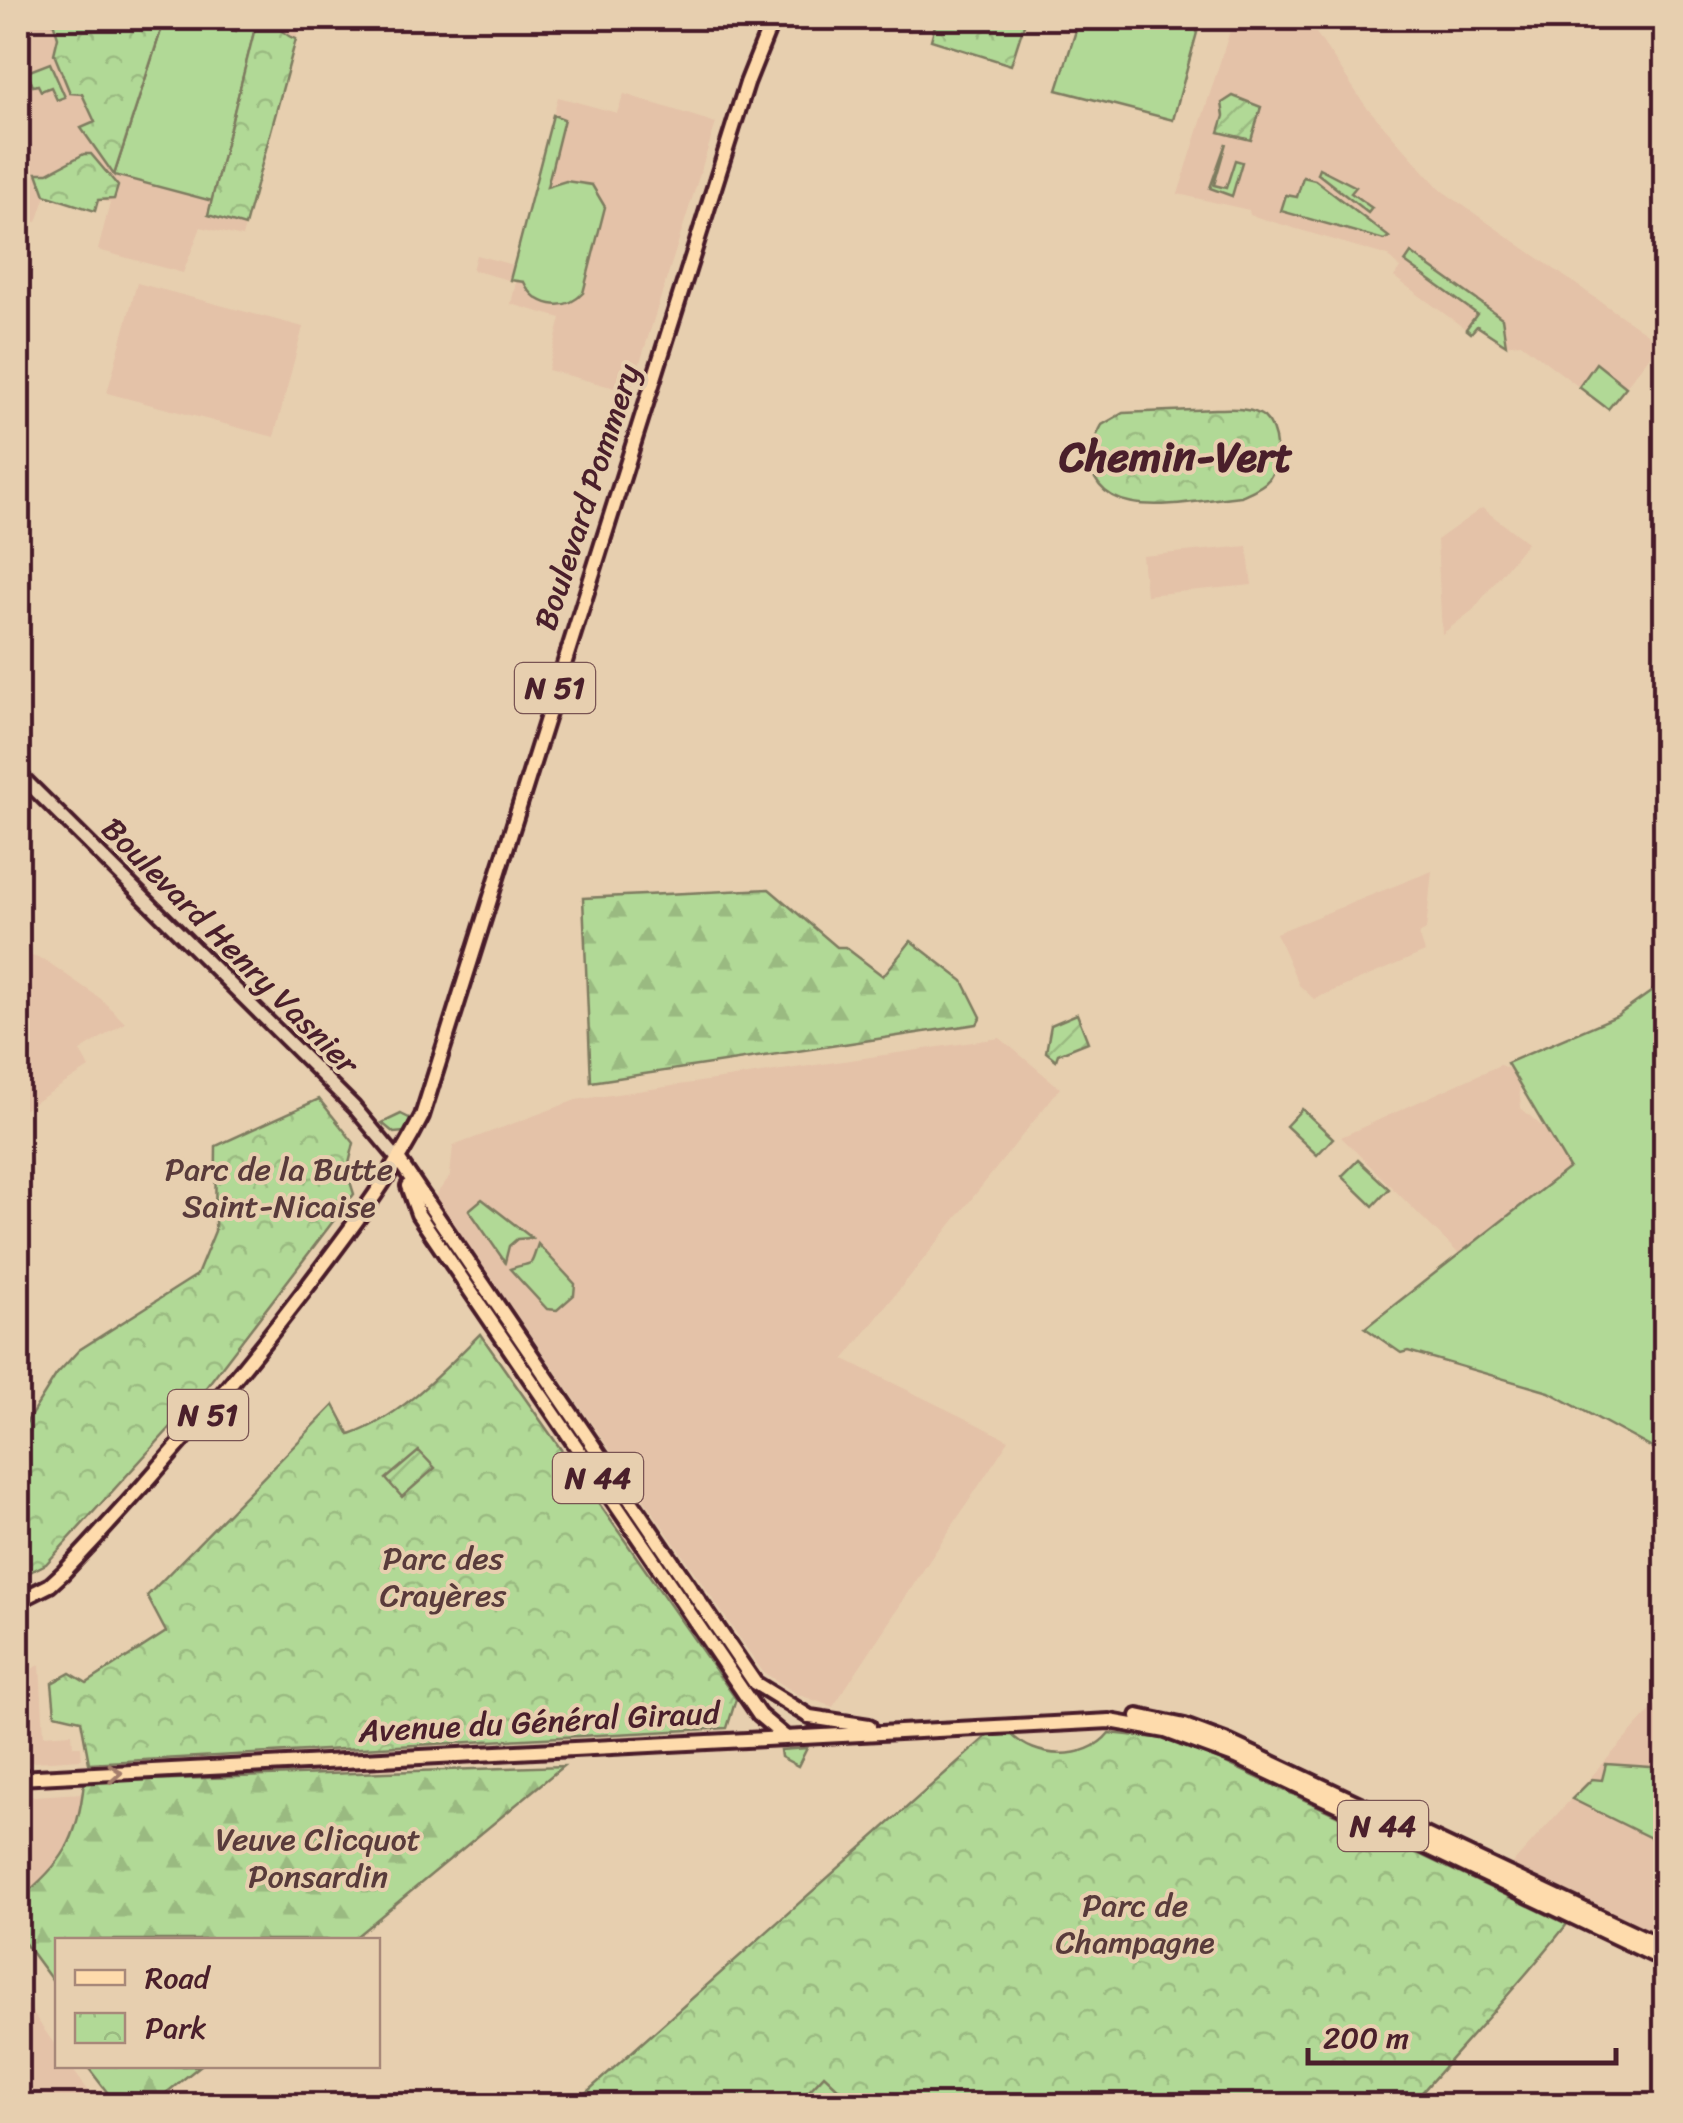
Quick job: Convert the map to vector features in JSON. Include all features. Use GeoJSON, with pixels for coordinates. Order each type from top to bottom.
{"type":"FeatureCollection","features":[{"type":"Feature","properties":{"kind":"main road","name":"Boulevard Pommery"},"geometry":{"type":"LineString","coordinates":[[400,1162],[424,1110],[747,84],[773,18]]}},
{"type":"Feature","properties":{"kind":"main road","name":"Boulevard Henry Vasnier"},"geometry":{"type":"LineString","coordinates":[[18,772],[354,1107],[400,1162],[755,1684],[794,1711],[832,1724],[866,1726],[1110,1714],[1168,1721],[1228,1742],[1666,1948]]}},
{"type":"Feature","properties":{"kind":"main road","name":"Boulevard Henry Vasnier"},"geometry":{"type":"LineString","coordinates":[[400,1162],[418,1214],[760,1715],[787,1738]]}},
{"type":"Feature","properties":{"kind":"main road","name":"N 51"},"geometry":{"type":"LineString","coordinates":[[18,1601],[50,1585],[214,1408],[400,1162]]}},
{"type":"Feature","properties":{"kind":"main road","name":"Avenue du Général Giraud"},"geometry":{"type":"LineString","coordinates":[[18,1778],[1063,1723],[1142,1725],[1206,1744],[1666,1961]]}},
{"type":"Feature","properties":{"kind":"shaded area"},"geometry":{"type":"Polygon","coordinates":[[[18,18],[302,18],[242,237],[201,227],[183,273],[98,250],[110,203],[98,200],[95,211],[46,196],[37,222],[24,220],[18,205],[18,18]]]}},
{"type":"Feature","properties":{"kind":"shaded area"},"geometry":{"type":"Polygon","coordinates":[[[861,18],[916,18],[911,33],[861,18]]]}},
{"type":"Feature","properties":{"kind":"shaded area"},"geometry":{"type":"Polygon","coordinates":[[[1234,18],[1306,18],[1365,105],[1441,190],[1660,343],[1608,409],[1521,343],[1502,345],[1477,326],[1471,333],[1394,277],[1400,268],[1388,256],[1250,215],[1249,210],[1178,194],[1234,18]]]}},
{"type":"Feature","properties":{"kind":"shaded area"},"geometry":{"type":"Polygon","coordinates":[[[624,94],[716,123],[632,388],[626,391],[548,370],[561,318],[511,304],[516,282],[472,270],[476,255],[513,265],[558,97],[617,113],[624,94]]]}},
{"type":"Feature","properties":{"kind":"shaded area"},"geometry":{"type":"Polygon","coordinates":[[[137,283],[303,327],[274,437],[107,393],[137,283]]]}},
{"type":"Feature","properties":{"kind":"shaded area"},"geometry":{"type":"Polygon","coordinates":[[[1482,508],[1527,542],[1473,610],[1442,634],[1437,540],[1482,508]]]}},
{"type":"Feature","properties":{"kind":"shaded area"},"geometry":{"type":"Polygon","coordinates":[[[1247,546],[1252,585],[1146,595],[1142,556],[1247,546]]]}},
{"type":"Feature","properties":{"kind":"shaded area"},"geometry":{"type":"Polygon","coordinates":[[[1432,871],[1426,930],[1419,934],[1425,952],[1314,999],[1299,985],[1276,933],[1432,871]]]}},
{"type":"Feature","properties":{"kind":"shaded area"},"geometry":{"type":"Polygon","coordinates":[[[18,952],[45,960],[101,999],[125,1023],[80,1051],[89,1068],[18,1113],[18,952]]]}},
{"type":"Feature","properties":{"kind":"shaded area"},"geometry":{"type":"Polygon","coordinates":[[[1000,1038],[1060,1088],[844,1359],[1009,1440],[833,1707],[797,1694],[763,1672],[435,1196],[450,1176],[453,1146],[576,1100],[1000,1038]]]}},
{"type":"Feature","properties":{"kind":"shaded area"},"geometry":{"type":"Polygon","coordinates":[[[1500,1065],[1518,1073],[1521,1108],[1546,1130],[1665,1104],[1665,1455],[1549,1392],[1428,1359],[1370,1328],[1459,1254],[1341,1137],[1500,1065]]]}},
{"type":"Feature","properties":{"kind":"shaded area"},"geometry":{"type":"Polygon","coordinates":[[[40,1665],[44,1735],[72,1733],[73,1746],[81,1746],[82,1759],[18,1763],[18,1675],[40,1665]]]}},
{"type":"Feature","properties":{"kind":"shaded area"},"geometry":{"type":"Polygon","coordinates":[[[1665,1695],[1665,1948],[1504,1873],[1665,1695]]]}},
{"type":"Feature","properties":{"kind":"shaded area"},"geometry":{"type":"Polygon","coordinates":[[[83,1793],[79,1827],[50,1873],[18,1900],[18,1797],[83,1793]]]}},
{"type":"Feature","properties":{"kind":"shaded area"},"geometry":{"type":"Polygon","coordinates":[[[18,1992],[55,2045],[55,2068],[71,2068],[99,2105],[18,2105],[18,1992]]]}},
{"type":"Feature","properties":{"kind":"green space"},"geometry":{"type":"Polygon","coordinates":[[[249,17],[270,22],[296,39],[245,226],[208,215],[256,24],[238,19],[236,31],[178,18],[249,17]]]}},
{"type":"Feature","properties":{"kind":"green space"},"geometry":{"type":"Polygon","coordinates":[[[52,18],[165,18],[114,175],[81,128],[95,122],[82,94],[70,93],[54,54],[58,37],[52,18]]]}},
{"type":"Feature","properties":{"kind":"green space"},"geometry":{"type":"Polygon","coordinates":[[[165,18],[236,30],[238,19],[256,24],[212,201],[114,175],[165,18]]]}},
{"type":"Feature","properties":{"kind":"green space"},"geometry":{"type":"Polygon","coordinates":[[[937,18],[1026,18],[1011,65],[931,40],[937,18]]]}},
{"type":"Feature","properties":{"kind":"green space"},"geometry":{"type":"Polygon","coordinates":[[[1080,18],[1201,18],[1173,120],[1057,90],[1080,18]]]}},
{"type":"Feature","properties":{"kind":"green space"},"geometry":{"type":"Polygon","coordinates":[[[50,63],[65,97],[57,100],[51,87],[41,91],[38,85],[33,86],[27,72],[50,63]]]}},
{"type":"Feature","properties":{"kind":"green space"},"geometry":{"type":"Polygon","coordinates":[[[1233,96],[1261,107],[1251,140],[1219,132],[1224,116],[1222,103],[1233,96]]]}},
{"type":"Feature","properties":{"kind":"green space"},"geometry":{"type":"Polygon","coordinates":[[[553,115],[564,119],[547,187],[566,181],[592,185],[605,207],[583,293],[559,305],[535,297],[524,282],[510,280],[553,115]]]}},
{"type":"Feature","properties":{"kind":"green space"},"geometry":{"type":"Polygon","coordinates":[[[1226,143],[1214,185],[1226,188],[1235,160],[1242,162],[1232,196],[1210,188],[1226,143]]]}},
{"type":"Feature","properties":{"kind":"green space"},"geometry":{"type":"Polygon","coordinates":[[[91,154],[118,186],[114,199],[98,200],[95,211],[45,195],[37,173],[48,173],[91,154]]]}},
{"type":"Feature","properties":{"kind":"green space"},"geometry":{"type":"Polygon","coordinates":[[[1319,168],[1356,187],[1351,193],[1372,208],[1368,213],[1317,173],[1319,168]]]}},
{"type":"Feature","properties":{"kind":"green space"},"geometry":{"type":"Polygon","coordinates":[[[1303,177],[1315,180],[1389,237],[1384,240],[1281,211],[1286,195],[1297,197],[1303,177]]]}},
{"type":"Feature","properties":{"kind":"green space"},"geometry":{"type":"Polygon","coordinates":[[[1411,253],[1502,318],[1506,345],[1477,326],[1471,333],[1466,329],[1477,314],[1405,262],[1411,253]]]}},
{"type":"Feature","properties":{"kind":"green space"},"geometry":{"type":"Polygon","coordinates":[[[1596,363],[1626,387],[1608,409],[1579,387],[1596,363]]]}},
{"type":"Feature","properties":{"kind":"green space"},"geometry":{"type":"Polygon","coordinates":[[[1216,409],[1254,412],[1264,417],[1273,430],[1275,465],[1269,479],[1256,489],[1241,496],[1146,504],[1124,501],[1106,492],[1093,475],[1089,450],[1102,425],[1123,413],[1216,409]]]}},
{"type":"Feature","properties":{"kind":"green space"},"geometry":{"type":"Polygon","coordinates":[[[769,889],[837,947],[845,947],[883,976],[911,941],[963,981],[981,1017],[977,1024],[591,1082],[583,898],[769,889]]]}},
{"type":"Feature","properties":{"kind":"green space"},"geometry":{"type":"Polygon","coordinates":[[[1665,982],[1665,1455],[1549,1392],[1408,1351],[1401,1353],[1365,1328],[1569,1168],[1507,1063],[1617,1016],[1665,982]]]}},
{"type":"Feature","properties":{"kind":"green space"},"geometry":{"type":"Polygon","coordinates":[[[1077,1014],[1088,1042],[1058,1054],[1056,1060],[1046,1052],[1051,1025],[1077,1014]]]}},
{"type":"Feature","properties":{"kind":"green space","name":"Parc de la Butte Saint-Nicaise"},"geometry":{"type":"Polygon","coordinates":[[[319,1099],[354,1143],[347,1172],[354,1194],[201,1394],[46,1564],[18,1578],[18,1436],[56,1375],[79,1350],[197,1275],[215,1231],[216,1146],[319,1099]]]}},
{"type":"Feature","properties":{"kind":"green space"},"geometry":{"type":"Polygon","coordinates":[[[1302,1109],[1333,1138],[1317,1155],[1286,1126],[1302,1109]]]}},
{"type":"Feature","properties":{"kind":"green space"},"geometry":{"type":"Polygon","coordinates":[[[401,1114],[413,1120],[405,1132],[394,1133],[382,1123],[401,1114]]]}},
{"type":"Feature","properties":{"kind":"green space"},"geometry":{"type":"Polygon","coordinates":[[[1358,1160],[1389,1189],[1373,1206],[1342,1176],[1358,1160]]]}},
{"type":"Feature","properties":{"kind":"green space"},"geometry":{"type":"Polygon","coordinates":[[[482,1199],[532,1238],[517,1239],[509,1246],[505,1262],[469,1210],[482,1199]]]}},
{"type":"Feature","properties":{"kind":"green space"},"geometry":{"type":"Polygon","coordinates":[[[538,1244],[575,1284],[574,1295],[557,1310],[547,1309],[510,1269],[530,1263],[538,1244]]]}},
{"type":"Feature","properties":{"kind":"green space","name":"Parc des Crayères"},"geometry":{"type":"Polygon","coordinates":[[[480,1334],[736,1699],[727,1728],[89,1763],[81,1720],[55,1714],[52,1683],[70,1673],[87,1683],[166,1632],[147,1596],[334,1405],[350,1435],[369,1427],[420,1392],[480,1334]]]}},
{"type":"Feature","properties":{"kind":"green space"},"geometry":{"type":"Polygon","coordinates":[[[419,1451],[435,1468],[402,1497],[386,1479],[419,1451]]]}},
{"type":"Feature","properties":{"kind":"green space","name":"Parc de Champagne"},"geometry":{"type":"Polygon","coordinates":[[[1109,1733],[1167,1739],[1203,1752],[1567,1924],[1411,2105],[571,2106],[987,1736],[1011,1734],[1033,1748],[1060,1754],[1087,1749],[1109,1733]]]}},
{"type":"Feature","properties":{"kind":"green space"},"geometry":{"type":"Polygon","coordinates":[[[807,1748],[798,1766],[781,1757],[780,1750],[807,1748]]]}},
{"type":"Feature","properties":{"kind":"green space"},"geometry":{"type":"Polygon","coordinates":[[[1606,1764],[1665,1768],[1665,1845],[1572,1799],[1592,1779],[1602,1780],[1606,1764]]]}},
{"type":"Feature","properties":{"kind":"green space","name":"Veuve Clicquot Ponsardin"},"geometry":{"type":"Polygon","coordinates":[[[563,1766],[354,1938],[55,1938],[55,1984],[18,1934],[18,1900],[46,1875],[66,1849],[77,1820],[84,1782],[563,1766]]]}},
{"type":"Feature","properties":{"kind":"green space"},"geometry":{"type":"Polygon","coordinates":[[[89,2068],[197,2068],[151,2105],[117,2105],[89,2068]]]}},
{"type":"Feature","properties":{"kind":"green space"},"geometry":{"type":"Polygon","coordinates":[[[824,2075],[856,2105],[796,2105],[824,2075]]]}},
{"type":"Feature","properties":{"kind":"district","name":"Chemin-Vert"},"geometry":{"type":"Point","coordinates":[1176,457]}}]}
